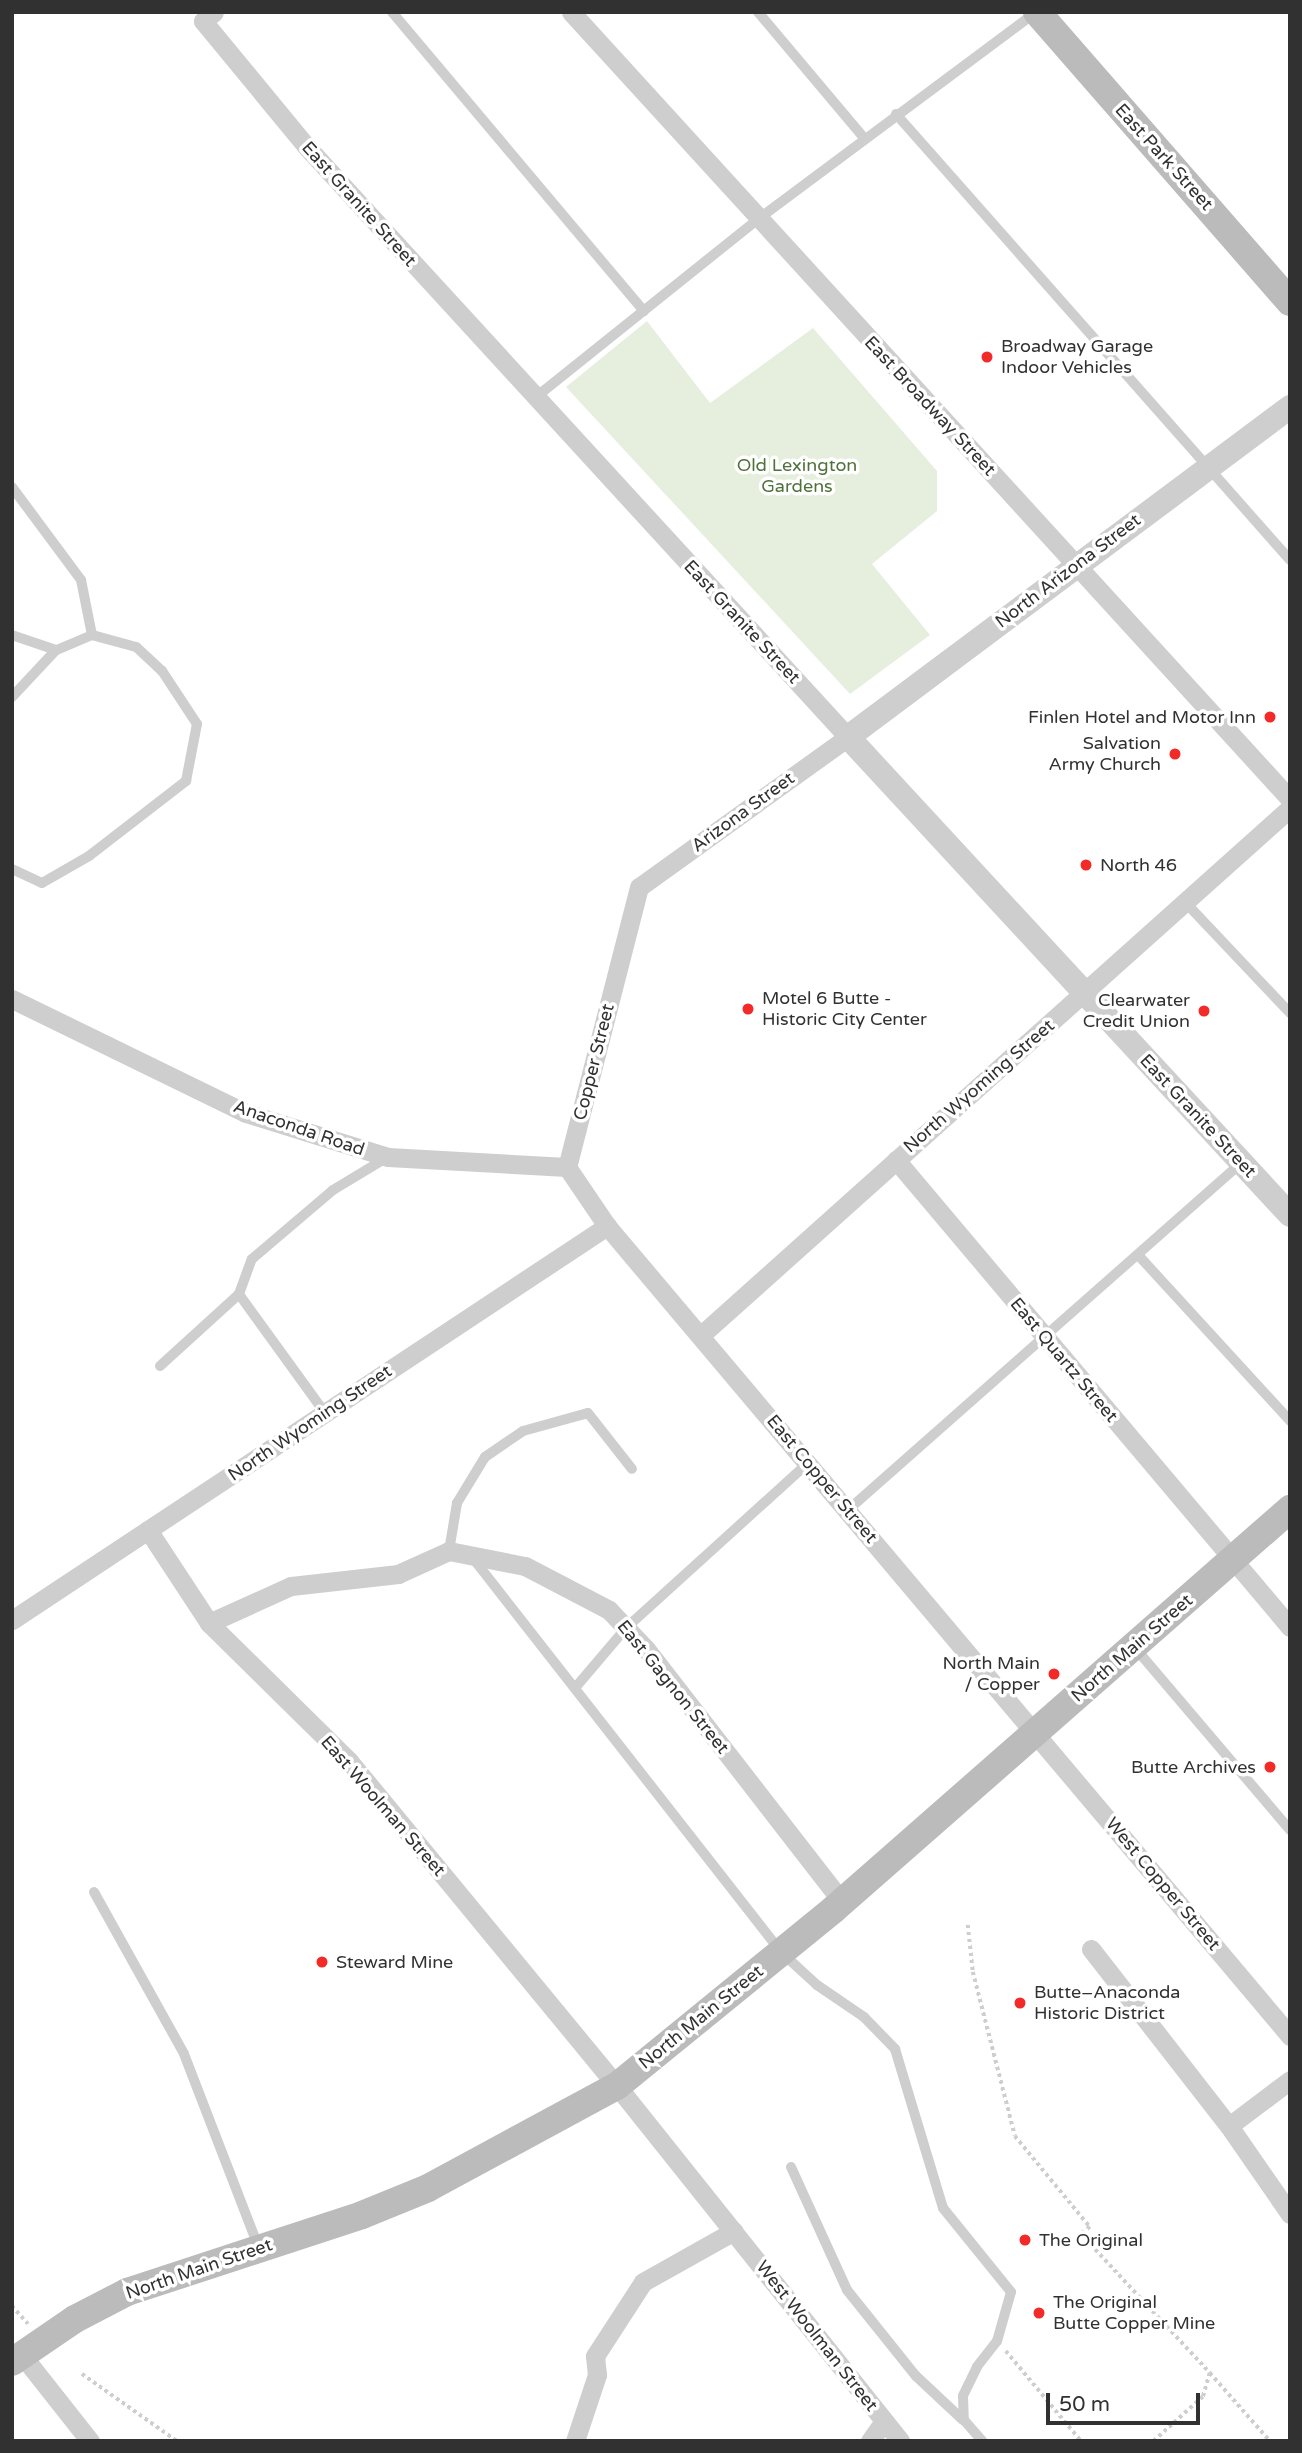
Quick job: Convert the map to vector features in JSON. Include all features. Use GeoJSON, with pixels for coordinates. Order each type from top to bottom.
{"type":"FeatureCollection","features":[{"type":"Feature","properties":{"kind":"main road","name":"East Park Street"},"geometry":{"type":"LineString","coordinates":[[1036,12],[1290,302]]}},
{"type":"Feature","properties":{"kind":"main road","name":"North Main Street"},"geometry":{"type":"LineString","coordinates":[[17,2358],[127,2292],[362,2215],[428,2188],[617,2086],[842,1902],[1290,1509]]}},
{"type":"Feature","properties":{"kind":"street","name":"East Broadway Street"},"geometry":{"type":"LineString","coordinates":[[571,12],[757,220],[1290,799]]}},
{"type":"Feature","properties":{"kind":"street","name":"East Granite Street"},"geometry":{"type":"LineString","coordinates":[[209,17],[306,146],[1084,993],[1288,1210]]}},
{"type":"Feature","properties":{"kind":"street","name":"North Arizona Street"},"geometry":{"type":"LineString","coordinates":[[848,737],[1074,565],[1290,407]]}},
{"type":"Feature","properties":{"kind":"street","name":"Arizona Street"},"geometry":{"type":"LineString","coordinates":[[639,887],[848,737]]}},
{"type":"Feature","properties":{"kind":"street","name":"North Wyoming Street"},"geometry":{"type":"LineString","coordinates":[[700,1336],[1290,808]]}},
{"type":"Feature","properties":{"kind":"street","name":"Copper Street"},"geometry":{"type":"LineString","coordinates":[[567,1167],[639,887]]}},
{"type":"Feature","properties":{"kind":"street","name":"Anaconda Road"},"geometry":{"type":"LineString","coordinates":[[12,999],[246,1113],[388,1157],[567,1167]]}},
{"type":"Feature","properties":{"kind":"street","name":"East Quartz Street"},"geometry":{"type":"LineString","coordinates":[[896,1160],[1290,1627]]}},
{"type":"Feature","properties":{"kind":"street"},"geometry":{"type":"LineString","coordinates":[[567,1167],[607,1226]]}},
{"type":"Feature","properties":{"kind":"street","name":"North Wyoming Street"},"geometry":{"type":"LineString","coordinates":[[12,1620],[607,1226]]}},
{"type":"Feature","properties":{"kind":"street","name":"East Copper Street"},"geometry":{"type":"LineString","coordinates":[[607,1226],[1036,1732]]}},
{"type":"Feature","properties":{"kind":"street","name":"East Woolman Street"},"geometry":{"type":"LineString","coordinates":[[148,1530],[209,1623],[349,1761],[617,2086]]}},
{"type":"Feature","properties":{"kind":"street"},"geometry":{"type":"LineString","coordinates":[[209,1623],[291,1586],[398,1574],[449,1551]]}},
{"type":"Feature","properties":{"kind":"street","name":"East Gagnon Street"},"geometry":{"type":"LineString","coordinates":[[449,1551],[525,1566],[609,1610],[842,1902]]}},
{"type":"Feature","properties":{"kind":"street","name":"West Copper Street"},"geometry":{"type":"LineString","coordinates":[[1036,1732],[1290,2036]]}},
{"type":"Feature","properties":{"kind":"street"},"geometry":{"type":"LineString","coordinates":[[1091,1949],[1229,2126],[1290,2214]]}},
{"type":"Feature","properties":{"kind":"street"},"geometry":{"type":"LineString","coordinates":[[1229,2126],[1290,2080]]}},
{"type":"Feature","properties":{"kind":"street","name":"West Woolman Street"},"geometry":{"type":"LineString","coordinates":[[617,2086],[901,2441]]}},
{"type":"Feature","properties":{"kind":"street"},"geometry":{"type":"LineString","coordinates":[[575,2441],[597,2375],[596,2356],[643,2282],[734,2231]]}},
{"type":"Feature","properties":{"kind":"street"},"geometry":{"type":"LineString","coordinates":[[17,2358],[90,2441]]}},
{"type":"Feature","properties":{"kind":"street"},"geometry":{"type":"LineString","coordinates":[[870,2441],[884,2421]]}},
{"type":"Feature","properties":{"kind":"lane"},"geometry":{"type":"LineString","coordinates":[[392,12],[644,311]]}},
{"type":"Feature","properties":{"kind":"lane"},"geometry":{"type":"LineString","coordinates":[[758,12],[864,138]]}},
{"type":"Feature","properties":{"kind":"lane"},"geometry":{"type":"LineString","coordinates":[[536,397],[757,220],[1036,12]]}},
{"type":"Feature","properties":{"kind":"lane"},"geometry":{"type":"LineString","coordinates":[[897,114],[1290,560]]}},
{"type":"Feature","properties":{"kind":"lane"},"geometry":{"type":"LineString","coordinates":[[12,487],[81,580],[92,635]]}},
{"type":"Feature","properties":{"kind":"lane"},"geometry":{"type":"LineString","coordinates":[[12,635],[56,650]]}},
{"type":"Feature","properties":{"kind":"lane"},"geometry":{"type":"LineString","coordinates":[[12,696],[56,650],[92,635],[136,647],[162,671],[197,724],[186,781],[89,856],[42,883],[12,869]]}},
{"type":"Feature","properties":{"kind":"lane"},"geometry":{"type":"LineString","coordinates":[[1185,902],[1290,1013]]}},
{"type":"Feature","properties":{"kind":"lane"},"geometry":{"type":"LineString","coordinates":[[160,1366],[239,1294],[252,1259],[333,1190],[388,1157]]}},
{"type":"Feature","properties":{"kind":"lane"},"geometry":{"type":"LineString","coordinates":[[848,1510],[1139,1256],[1241,1163]]}},
{"type":"Feature","properties":{"kind":"lane"},"geometry":{"type":"LineString","coordinates":[[1139,1256],[1290,1421]]}},
{"type":"Feature","properties":{"kind":"lane"},"geometry":{"type":"LineString","coordinates":[[239,1294],[325,1413]]}},
{"type":"Feature","properties":{"kind":"lane"},"geometry":{"type":"LineString","coordinates":[[449,1551],[457,1503],[485,1457],[523,1431],[588,1413],[632,1469]]}},
{"type":"Feature","properties":{"kind":"lane"},"geometry":{"type":"LineString","coordinates":[[575,1688],[626,1628],[808,1464]]}},
{"type":"Feature","properties":{"kind":"lane"},"geometry":{"type":"LineString","coordinates":[[470,1555],[781,1952],[817,1985],[864,2017],[895,2049],[943,2208],[1011,2292],[997,2341],[977,2367],[963,2396],[964,2420]]}},
{"type":"Feature","properties":{"kind":"lane"},"geometry":{"type":"LineString","coordinates":[[1134,1646],[1290,1830]]}},
{"type":"Feature","properties":{"kind":"lane"},"geometry":{"type":"LineString","coordinates":[[94,1892],[184,2054],[260,2248]]}},
{"type":"Feature","properties":{"kind":"lane"},"geometry":{"type":"LineString","coordinates":[[791,2167],[847,2290],[916,2376],[964,2420],[982,2441]]}},
{"type":"Feature","properties":{"kind":"path"},"geometry":{"type":"LineString","coordinates":[[968,1925],[973,1972],[1015,2136],[1090,2227],[1081,2234],[1269,2441]]}},
{"type":"Feature","properties":{"kind":"path"},"geometry":{"type":"LineString","coordinates":[[12,2306],[32,2328]]}},
{"type":"Feature","properties":{"kind":"path"},"geometry":{"type":"LineString","coordinates":[[997,2341],[1081,2441]]}},
{"type":"Feature","properties":{"kind":"path"},"geometry":{"type":"LineString","coordinates":[[1154,2441],[1203,2397],[1210,2373]]}},
{"type":"Feature","properties":{"kind":"path"},"geometry":{"type":"LineString","coordinates":[[82,2374],[177,2441]]}},
{"type":"Feature","properties":{"kind":"green space","name":"Old Lexington Gardens"},"geometry":{"type":"Polygon","coordinates":[[[647,321],[710,403],[813,328],[937,471],[937,511],[872,564],[930,635],[850,694],[566,387],[647,321]]]}},
{"type":"Feature","properties":{"kind":"place","name":"Broadway Garage Indoor Vehicles"},"geometry":{"type":"Point","coordinates":[987,357]}},
{"type":"Feature","properties":{"kind":"place","name":"Finlen Hotel and Motor Inn"},"geometry":{"type":"Point","coordinates":[1270,717]}},
{"type":"Feature","properties":{"kind":"place","name":"Salvation Army Church"},"geometry":{"type":"Point","coordinates":[1175,754]}},
{"type":"Feature","properties":{"kind":"place","name":"North 46"},"geometry":{"type":"Point","coordinates":[1086,865]}},
{"type":"Feature","properties":{"kind":"place","name":"Motel 6 Butte - Historic City Center"},"geometry":{"type":"Point","coordinates":[748,1009]}},
{"type":"Feature","properties":{"kind":"place","name":"Clearwater Credit Union"},"geometry":{"type":"Point","coordinates":[1204,1011]}},
{"type":"Feature","properties":{"kind":"place","name":"North Main / Copper"},"geometry":{"type":"Point","coordinates":[1054,1674]}},
{"type":"Feature","properties":{"kind":"place","name":"Butte Archives"},"geometry":{"type":"Point","coordinates":[1270,1767]}},
{"type":"Feature","properties":{"kind":"place","name":"Steward Mine"},"geometry":{"type":"Point","coordinates":[322,1962]}},
{"type":"Feature","properties":{"kind":"place","name":"Butte–Anaconda Historic District"},"geometry":{"type":"Point","coordinates":[1020,2003]}},
{"type":"Feature","properties":{"kind":"place","name":"The Original"},"geometry":{"type":"Point","coordinates":[1025,2240]}},
{"type":"Feature","properties":{"kind":"place","name":"The Original Butte Copper Mine"},"geometry":{"type":"Point","coordinates":[1039,2313]}}]}
